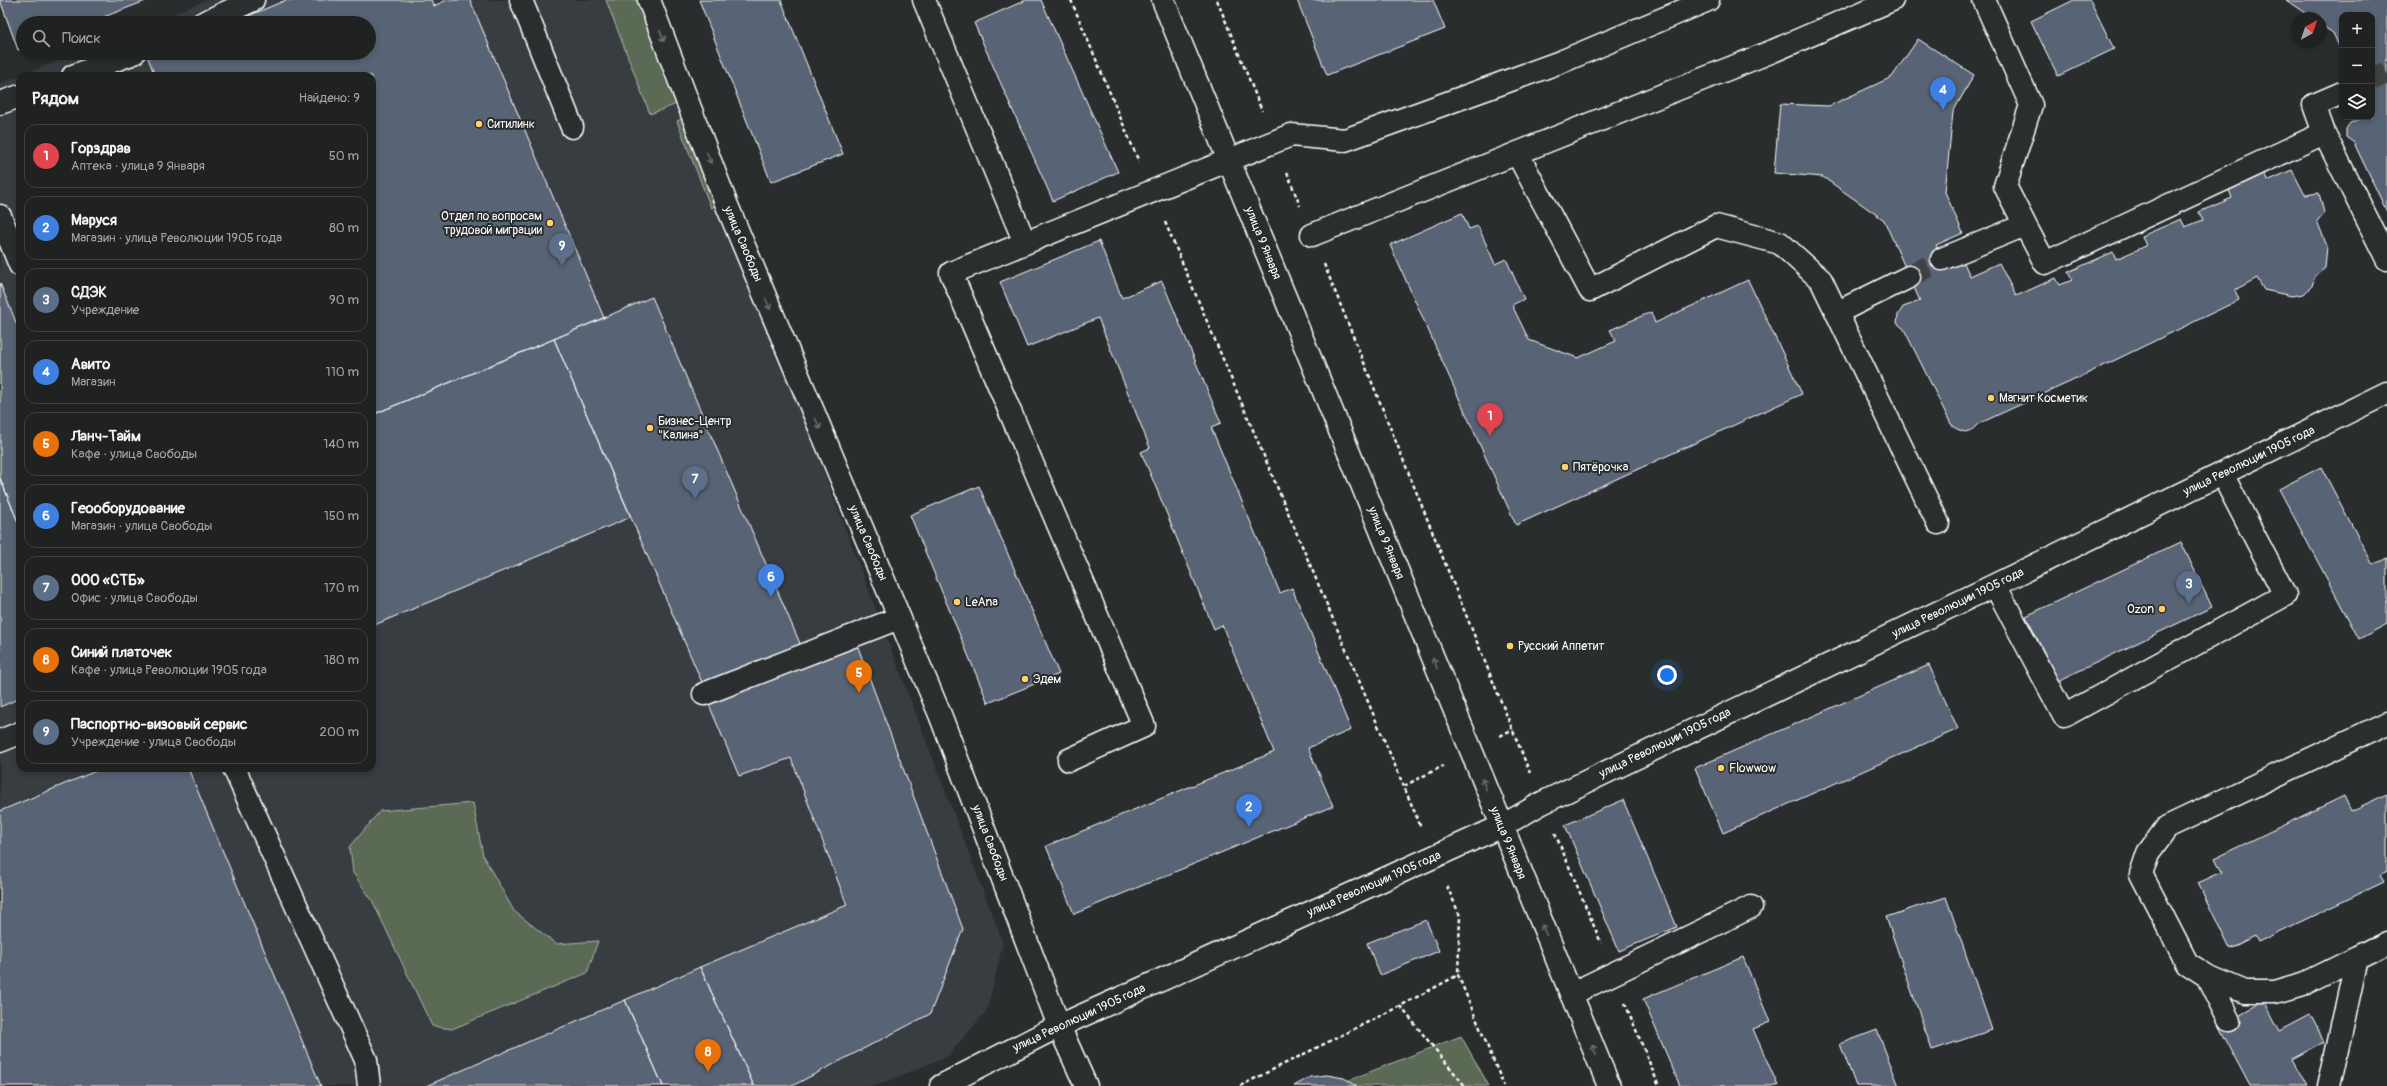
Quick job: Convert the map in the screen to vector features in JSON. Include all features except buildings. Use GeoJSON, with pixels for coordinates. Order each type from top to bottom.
{"type":"FeatureCollection","features":[{"type":"Feature","properties":{"kind":"main road"},"geometry":{"type":"LineString","coordinates":[[218,16],[253,0]]}},
{"type":"Feature","properties":{"kind":"main road"},"geometry":{"type":"LineString","coordinates":[[521,0],[572,127]]}},
{"type":"Feature","properties":{"kind":"main road","name":"улица Свободы"},"geometry":{"type":"LineString","coordinates":[[649,0],[729,210],[941,717],[1059,1026],[1086,1086]]}},
{"type":"Feature","properties":{"kind":"main road"},"geometry":{"type":"LineString","coordinates":[[924,0],[1025,243]]}},
{"type":"Feature","properties":{"kind":"main road","name":"улица 9 Января"},"geometry":{"type":"LineString","coordinates":[[1163,0],[1609,1086]]}},
{"type":"Feature","properties":{"kind":"main road"},"geometry":{"type":"LineString","coordinates":[[1069,760],[1144,726],[951,273],[1291,135],[1345,140],[1563,61],[1708,0]]}},
{"type":"Feature","properties":{"kind":"main road"},"geometry":{"type":"LineString","coordinates":[[1312,235],[1773,51],[1892,0]]}},
{"type":"Feature","properties":{"kind":"main road"},"geometry":{"type":"LineString","coordinates":[[1984,0],[2031,105],[2005,186],[2045,263],[2324,133]]}},
{"type":"Feature","properties":{"kind":"main road"},"geometry":{"type":"LineString","coordinates":[[84,72],[115,60]]}},
{"type":"Feature","properties":{"kind":"main road"},"geometry":{"type":"LineString","coordinates":[[2339,94],[2314,105],[2324,133],[2387,259]]}},
{"type":"Feature","properties":{"kind":"main road"},"geometry":{"type":"LineString","coordinates":[[0,103],[16,97]]}},
{"type":"Feature","properties":{"kind":"main road"},"geometry":{"type":"LineString","coordinates":[[1517,153],[1590,290],[1716,226],[1780,243],[1822,280],[1938,523]]}},
{"type":"Feature","properties":{"kind":"main road"},"geometry":{"type":"LineString","coordinates":[[0,216],[16,255]]}},
{"type":"Feature","properties":{"kind":"main road"},"geometry":{"type":"LineString","coordinates":[[1942,259],[2026,225]]}},
{"type":"Feature","properties":{"kind":"main road"},"geometry":{"type":"LineString","coordinates":[[1838,312],[1909,277]]}},
{"type":"Feature","properties":{"kind":"main road","name":"улица Революции 1905 года"},"geometry":{"type":"LineString","coordinates":[[941,1086],[1059,1026],[1502,826],[1542,803],[1995,585],[2387,393]]}},
{"type":"Feature","properties":{"kind":"main road"},"geometry":{"type":"LineString","coordinates":[[1995,585],[2064,716],[2285,595],[2222,474]]}},
{"type":"Feature","properties":{"kind":"main road"},"geometry":{"type":"LineString","coordinates":[[704,694],[899,618]]}},
{"type":"Feature","properties":{"kind":"main road"},"geometry":{"type":"LineString","coordinates":[[2387,723],[2167,827],[2148,853],[2141,874],[2187,963],[2249,999],[2306,983],[2387,943]]}},
{"type":"Feature","properties":{"kind":"main road"},"geometry":{"type":"LineString","coordinates":[[0,741],[16,735]]}},
{"type":"Feature","properties":{"kind":"main road"},"geometry":{"type":"LineString","coordinates":[[236,772],[366,1060],[369,1086]]}},
{"type":"Feature","properties":{"kind":"main road"},"geometry":{"type":"LineString","coordinates":[[1571,994],[1614,975],[1751,907]]}},
{"type":"Feature","properties":{"kind":"main road"},"geometry":{"type":"LineString","coordinates":[[2329,1086],[2357,958]]}},
{"type":"Feature","properties":{"kind":"main road"},"geometry":{"type":"LineString","coordinates":[[2207,976],[2229,1020]]}},
{"type":"Feature","properties":{"kind":"path"},"geometry":{"type":"LineString","coordinates":[[1071,0],[1434,858],[1460,916],[1458,975],[1504,1086]]}},
{"type":"Feature","properties":{"kind":"path"},"geometry":{"type":"LineString","coordinates":[[1217,0],[1542,803],[1659,1086]]}},
{"type":"Feature","properties":{"kind":"path"},"geometry":{"type":"LineString","coordinates":[[1240,1086],[1400,1006],[1458,975]]}},
{"type":"Feature","properties":{"kind":"path"},"geometry":{"type":"LineString","coordinates":[[1400,1006],[1465,1086]]}},
{"type":"Feature","properties":{"kind":"shaded area"},"geometry":{"type":"Polygon","coordinates":[[[207,0],[644,0],[1003,943],[987,1010],[948,1056],[875,1086],[0,1086],[0,84],[16,78],[16,772],[376,772],[376,72],[31,72],[60,60],[376,60],[376,16],[167,16],[207,0]]]}},
{"type":"Feature","properties":{"kind":"green space"},"geometry":{"type":"Polygon","coordinates":[[[606,0],[637,0],[677,104],[650,114],[606,0]]]}},
{"type":"Feature","properties":{"kind":"green space"},"geometry":{"type":"Polygon","coordinates":[[[689,116],[724,201],[711,208],[677,121],[689,116]]]}},
{"type":"Feature","properties":{"kind":"green space"},"geometry":{"type":"Polygon","coordinates":[[[473,803],[483,856],[514,911],[556,944],[598,941],[587,973],[452,1029],[432,1026],[372,900],[353,873],[350,847],[380,811],[473,803]]]}},
{"type":"Feature","properties":{"kind":"green space"},"geometry":{"type":"Polygon","coordinates":[[[1461,1036],[1489,1086],[1334,1086],[1461,1036]]]}},
{"type":"Feature","properties":{"kind":"tunnel"},"geometry":{"type":"LineString","coordinates":[[2375,78],[2387,73]]}},
{"type":"Feature","properties":{"kind":"tunnel"},"geometry":{"type":"LineString","coordinates":[[1909,277],[1942,259]]}},
{"type":"Feature","properties":{"kind":"place","name":"Авито"},"geometry":{"type":"Point","coordinates":[1943,110]}},
{"type":"Feature","properties":{"kind":"place","name":"Ситилинк"},"geometry":{"type":"Point","coordinates":[479,124]}},
{"type":"Feature","properties":{"kind":"place","name":"Отдел по вопросам трудовой миграции"},"geometry":{"type":"Point","coordinates":[550,223]}},
{"type":"Feature","properties":{"kind":"place","name":"Паспортно-визовый сервис"},"geometry":{"type":"Point","coordinates":[562,266]}},
{"type":"Feature","properties":{"kind":"place","name":"Магнит Косметик"},"geometry":{"type":"Point","coordinates":[1991,398]}},
{"type":"Feature","properties":{"kind":"place","name":"Бизнес-Центр \"Калина\""},"geometry":{"type":"Point","coordinates":[650,428]}},
{"type":"Feature","properties":{"kind":"place","name":"Горздрав"},"geometry":{"type":"Point","coordinates":[1490,436]}},
{"type":"Feature","properties":{"kind":"place","name":"Пятёрочка"},"geometry":{"type":"Point","coordinates":[1565,467]}},
{"type":"Feature","properties":{"kind":"place","name":"ООО «СТБ»"},"geometry":{"type":"Point","coordinates":[695,499]}},
{"type":"Feature","properties":{"kind":"place","name":"Геооборудование"},"geometry":{"type":"Point","coordinates":[771,597]}},
{"type":"Feature","properties":{"kind":"place","name":"LeAna"},"geometry":{"type":"Point","coordinates":[957,602]}},
{"type":"Feature","properties":{"kind":"place","name":"СДЭК"},"geometry":{"type":"Point","coordinates":[2189,604]}},
{"type":"Feature","properties":{"kind":"place","name":"Ozon"},"geometry":{"type":"Point","coordinates":[2162,609]}},
{"type":"Feature","properties":{"kind":"place","name":"Русский Аппетит"},"geometry":{"type":"Point","coordinates":[1510,646]}},
{"type":"Feature","properties":{"kind":"place","name":"Эдем"},"geometry":{"type":"Point","coordinates":[1025,679]}},
{"type":"Feature","properties":{"kind":"place","name":"Ланч-Тайм"},"geometry":{"type":"Point","coordinates":[859,693]}},
{"type":"Feature","properties":{"kind":"place","name":"Flowwow"},"geometry":{"type":"Point","coordinates":[1721,768]}},
{"type":"Feature","properties":{"kind":"place","name":"Маруся"},"geometry":{"type":"Point","coordinates":[1249,827]}},
{"type":"Feature","properties":{"kind":"place","name":"Синий платочек"},"geometry":{"type":"Point","coordinates":[708,1072]}}]}
